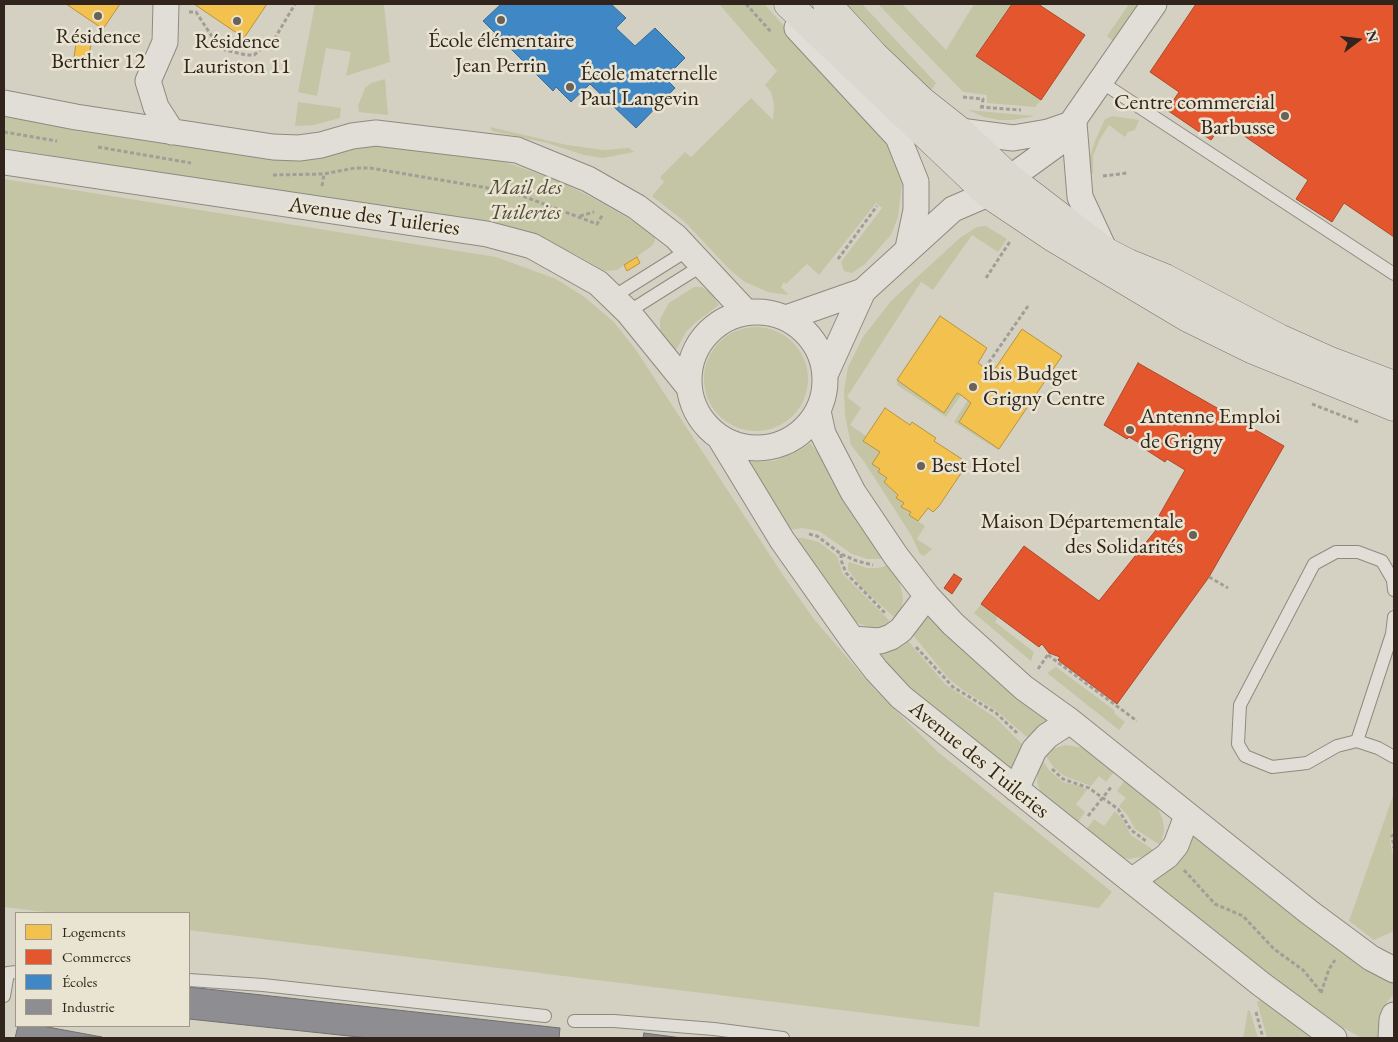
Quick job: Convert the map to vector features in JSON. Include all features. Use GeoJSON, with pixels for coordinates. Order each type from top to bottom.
{"type":"FeatureCollection","features":[{"type":"Feature","properties":{"kind":"main road"},"geometry":{"type":"LineString","coordinates":[[788,4],[988,194],[1052,237],[1188,318],[1251,349],[1394,407]]}},
{"type":"Feature","properties":{"kind":"main road"},"geometry":{"type":"LineString","coordinates":[[827,4],[922,101],[960,131],[1010,178],[1105,251],[1128,263],[1165,278],[1280,338],[1328,360],[1394,385]]}},
{"type":"Feature","properties":{"kind":"street"},"geometry":{"type":"LineString","coordinates":[[779,4],[792,23],[898,137],[916,182],[916,210],[908,248]]}},
{"type":"Feature","properties":{"kind":"street"},"geometry":{"type":"LineString","coordinates":[[825,375],[862,291],[953,209],[988,194],[1057,144],[1074,123],[1154,4]]}},
{"type":"Feature","properties":{"kind":"street"},"geometry":{"type":"LineString","coordinates":[[166,8],[164,42],[148,81],[156,108],[172,132]]}},
{"type":"Feature","properties":{"kind":"street"},"geometry":{"type":"LineString","coordinates":[[4,103],[272,147],[299,148],[376,133],[517,150],[588,179],[631,203],[676,237],[746,312]]}},
{"type":"Feature","properties":{"kind":"street"},"geometry":{"type":"LineString","coordinates":[[960,131],[1013,138],[1048,132],[1074,123]]}},
{"type":"Feature","properties":{"kind":"street"},"geometry":{"type":"LineString","coordinates":[[1074,123],[1080,197],[1105,251]]}},
{"type":"Feature","properties":{"kind":"street","name":"Avenue des Tuileries"},"geometry":{"type":"LineString","coordinates":[[4,162],[488,234],[532,246],[598,283],[620,304],[688,386]]}},
{"type":"Feature","properties":{"kind":"street"},"geometry":{"type":"LineString","coordinates":[[786,318],[862,291]]}},
{"type":"Feature","properties":{"kind":"street"},"geometry":{"type":"LineString","coordinates":[[746,312],[766,312],[786,318],[801,327],[813,341],[821,357],[825,375],[824,393],[818,411],[804,429],[786,442],[764,448],[741,447],[720,438],[704,424],[694,406],[688,386],[689,369],[694,352],[702,337],[722,321],[746,312]]}},
{"type":"Feature","properties":{"kind":"street"},"geometry":{"type":"LineString","coordinates":[[818,411],[823,434],[853,492],[896,556],[927,596],[953,624],[997,665],[1070,721],[1187,816],[1371,958],[1394,970]]}},
{"type":"Feature","properties":{"kind":"street","name":"Avenue des Tuileries"},"geometry":{"type":"LineString","coordinates":[[720,438],[782,540],[852,639],[876,670],[901,697],[1133,880],[1261,984],[1334,1038]]}},
{"type":"Feature","properties":{"kind":"street"},"geometry":{"type":"LineString","coordinates":[[852,639],[880,641],[901,630],[927,596]]}},
{"type":"Feature","properties":{"kind":"street"},"geometry":{"type":"LineString","coordinates":[[1016,789],[1034,750],[1047,736],[1070,721]]}},
{"type":"Feature","properties":{"kind":"street"},"geometry":{"type":"LineString","coordinates":[[1133,880],[1168,856],[1176,845],[1187,816]]}},
{"type":"Feature","properties":{"kind":"street"},"geometry":{"type":"LineString","coordinates":[[1391,1038],[1394,1015]]}},
{"type":"Feature","properties":{"kind":"lane"},"geometry":{"type":"LineString","coordinates":[[1101,82],[1394,274]]}},
{"type":"Feature","properties":{"kind":"lane"},"geometry":{"type":"LineString","coordinates":[[620,304],[694,258]]}},
{"type":"Feature","properties":{"kind":"lane"},"geometry":{"type":"LineString","coordinates":[[620,304],[694,258]]}},
{"type":"Feature","properties":{"kind":"lane"},"geometry":{"type":"LineString","coordinates":[[1394,590],[1392,580],[1382,561],[1358,552],[1336,552],[1314,564],[1240,705],[1238,744],[1245,756],[1272,767],[1307,763],[1337,746],[1357,741],[1378,748],[1394,757]]}},
{"type":"Feature","properties":{"kind":"lane"},"geometry":{"type":"LineString","coordinates":[[1357,741],[1392,634],[1394,617]]}},
{"type":"Feature","properties":{"kind":"lane"},"geometry":{"type":"LineString","coordinates":[[4,996],[8,973],[15,972]]}},
{"type":"Feature","properties":{"kind":"lane"},"geometry":{"type":"LineString","coordinates":[[190,980],[263,985],[545,1016]]}},
{"type":"Feature","properties":{"kind":"lane"},"geometry":{"type":"LineString","coordinates":[[574,1021],[614,1021],[714,1029],[783,1038]]}},
{"type":"Feature","properties":{"kind":"path"},"geometry":{"type":"LineString","coordinates":[[166,8],[196,12],[225,50],[254,55],[275,38],[295,4]]}},
{"type":"Feature","properties":{"kind":"path"},"geometry":{"type":"LineString","coordinates":[[963,97],[983,99],[982,107]]}},
{"type":"Feature","properties":{"kind":"path"},"geometry":{"type":"LineString","coordinates":[[975,106],[1028,111]]}},
{"type":"Feature","properties":{"kind":"path"},"geometry":{"type":"LineString","coordinates":[[4,132],[64,142]]}},
{"type":"Feature","properties":{"kind":"path"},"geometry":{"type":"LineString","coordinates":[[91,146],[196,164]]}},
{"type":"Feature","properties":{"kind":"path","name":"Avenue des Tuileries"},"geometry":{"type":"LineString","coordinates":[[272,175],[324,174],[355,168],[370,168],[512,192],[597,224],[605,210],[580,216]]}},
{"type":"Feature","properties":{"kind":"path"},"geometry":{"type":"LineString","coordinates":[[1094,178],[1127,174]]}},
{"type":"Feature","properties":{"kind":"path"},"geometry":{"type":"LineString","coordinates":[[838,259],[877,206]]}},
{"type":"Feature","properties":{"kind":"path"},"geometry":{"type":"LineString","coordinates":[[986,278],[1014,236]]}},
{"type":"Feature","properties":{"kind":"path"},"geometry":{"type":"LineString","coordinates":[[985,368],[1028,306]]}},
{"type":"Feature","properties":{"kind":"path"},"geometry":{"type":"LineString","coordinates":[[782,540],[793,534],[804,533],[817,536],[842,554],[857,561],[873,565],[884,563],[896,556]]}},
{"type":"Feature","properties":{"kind":"path","name":"Avenue des Tuileries"},"geometry":{"type":"LineString","coordinates":[[842,554],[841,560],[846,573],[953,687],[996,713],[1063,779],[1082,784],[1120,811],[1131,830],[1168,856],[1190,875],[1215,904],[1243,916],[1274,949],[1303,970],[1322,993]]}},
{"type":"Feature","properties":{"kind":"path"},"geometry":{"type":"LineString","coordinates":[[1210,577],[1228,588]]}},
{"type":"Feature","properties":{"kind":"path"},"geometry":{"type":"LineString","coordinates":[[1038,669],[1048,654],[1137,721]]}},
{"type":"Feature","properties":{"kind":"path"},"geometry":{"type":"LineString","coordinates":[[1075,835],[1126,767]]}},
{"type":"Feature","properties":{"kind":"path"},"geometry":{"type":"LineString","coordinates":[[1394,834],[1392,836],[1394,848]]}},
{"type":"Feature","properties":{"kind":"path"},"geometry":{"type":"LineString","coordinates":[[1307,1018],[1322,993],[1329,969],[1340,951],[1350,942]]}},
{"type":"Feature","properties":{"kind":"green space"},"geometry":{"type":"Polygon","coordinates":[[[315,4],[384,4],[390,62],[346,76],[351,52],[326,48],[317,96],[298,92],[315,4]]]}},
{"type":"Feature","properties":{"kind":"green space"},"geometry":{"type":"Polygon","coordinates":[[[719,4],[764,4],[894,147],[902,184],[898,217],[891,235],[865,264],[852,273],[844,271],[841,262],[882,208],[876,203],[819,275],[807,264],[786,284],[784,282],[781,287],[789,295],[768,292],[745,282],[730,270],[685,222],[652,196],[664,182],[660,177],[685,152],[691,157],[751,98],[773,120],[774,104],[771,92],[765,85],[777,71],[719,4]]]}},
{"type":"Feature","properties":{"kind":"green space"},"geometry":{"type":"Polygon","coordinates":[[[841,4],[862,4],[936,83],[929,93],[841,4]]]}},
{"type":"Feature","properties":{"kind":"green space"},"geometry":{"type":"Polygon","coordinates":[[[878,4],[902,4],[946,50],[974,4],[1012,4],[976,56],[1041,100],[1035,107],[987,103],[987,95],[963,92],[878,4]]]}},
{"type":"Feature","properties":{"kind":"green space"},"geometry":{"type":"Polygon","coordinates":[[[1129,4],[1138,4],[1113,41],[1107,36],[1129,4]]]}},
{"type":"Feature","properties":{"kind":"green space"},"geometry":{"type":"Polygon","coordinates":[[[385,79],[388,115],[359,112],[358,106],[365,88],[371,83],[385,79]]]}},
{"type":"Feature","properties":{"kind":"green space"},"geometry":{"type":"Polygon","coordinates":[[[298,102],[341,108],[340,118],[314,125],[295,126],[298,102]]]}},
{"type":"Feature","properties":{"kind":"green space"},"geometry":{"type":"Polygon","coordinates":[[[968,110],[1035,116],[999,120],[984,117],[968,110]]]}},
{"type":"Feature","properties":{"kind":"green space","name":"Mail des Tuileries"},"geometry":{"type":"Polygon","coordinates":[[[4,115],[367,143],[502,161],[562,182],[650,231],[655,236],[655,241],[652,246],[617,270],[605,271],[575,254],[548,242],[313,197],[4,148],[4,115]]]}},
{"type":"Feature","properties":{"kind":"green space"},"geometry":{"type":"Polygon","coordinates":[[[1112,116],[1139,120],[1135,130],[1128,132],[1125,137],[1109,125],[1100,139],[1093,156],[1093,173],[1090,174],[1090,156],[1095,141],[1105,119],[1112,116]]]}},
{"type":"Feature","properties":{"kind":"green space"},"geometry":{"type":"Polygon","coordinates":[[[490,127],[567,145],[604,150],[629,148],[634,152],[603,158],[584,155],[547,143],[492,131],[490,127]]]}},
{"type":"Feature","properties":{"kind":"green space"},"geometry":{"type":"Polygon","coordinates":[[[4,179],[496,257],[556,279],[583,296],[613,321],[636,350],[813,618],[875,690],[938,752],[1112,892],[1099,908],[994,892],[979,1027],[190,930],[190,912],[45,912],[4,907],[4,179]]]}},
{"type":"Feature","properties":{"kind":"green space"},"geometry":{"type":"Polygon","coordinates":[[[986,226],[1007,239],[998,252],[972,235],[933,290],[921,282],[847,397],[861,408],[850,425],[866,436],[863,441],[880,452],[873,464],[880,469],[878,472],[887,478],[884,482],[898,495],[896,498],[904,503],[902,507],[911,512],[909,515],[925,526],[917,539],[932,549],[924,556],[920,554],[911,535],[865,463],[851,445],[845,415],[844,391],[848,367],[863,337],[891,301],[961,237],[977,227],[986,226]]]}},
{"type":"Feature","properties":{"kind":"green space"},"geometry":{"type":"Polygon","coordinates":[[[694,287],[702,287],[710,292],[719,305],[686,332],[675,352],[660,333],[660,319],[669,303],[694,287]]]}},
{"type":"Feature","properties":{"kind":"green space"},"geometry":{"type":"Polygon","coordinates":[[[756,327],[776,331],[793,342],[804,359],[808,379],[804,399],[793,416],[776,427],[756,431],[736,427],[719,416],[708,399],[704,379],[708,359],[719,342],[736,331],[756,327]]]}},
{"type":"Feature","properties":{"kind":"green space"},"geometry":{"type":"Polygon","coordinates":[[[897,380],[944,412],[957,393],[961,395],[946,417],[897,385],[897,380]]]}},
{"type":"Feature","properties":{"kind":"green space"},"geometry":{"type":"Polygon","coordinates":[[[968,400],[971,403],[959,422],[998,450],[954,422],[968,400]]]}},
{"type":"Feature","properties":{"kind":"green space"},"geometry":{"type":"Polygon","coordinates":[[[810,443],[885,559],[867,559],[852,554],[819,531],[802,528],[790,530],[748,464],[749,462],[774,461],[800,450],[810,443]]]}},
{"type":"Feature","properties":{"kind":"green space"},"geometry":{"type":"Polygon","coordinates":[[[796,538],[819,542],[837,556],[843,574],[890,621],[884,626],[871,628],[855,622],[796,538]]]}},
{"type":"Feature","properties":{"kind":"green space"},"geometry":{"type":"Polygon","coordinates":[[[848,563],[867,568],[889,565],[898,577],[903,597],[902,608],[894,617],[863,589],[848,570],[848,563]]]}},
{"type":"Feature","properties":{"kind":"green space"},"geometry":{"type":"Polygon","coordinates":[[[981,604],[998,617],[995,622],[1034,652],[1031,661],[974,613],[981,604]]]}},
{"type":"Feature","properties":{"kind":"green space"},"geometry":{"type":"Polygon","coordinates":[[[926,615],[990,675],[1051,720],[1028,738],[997,711],[949,679],[913,635],[926,615]]]}},
{"type":"Feature","properties":{"kind":"green space"},"geometry":{"type":"Polygon","coordinates":[[[908,641],[946,685],[996,718],[1024,746],[1015,769],[1010,769],[909,688],[877,652],[908,641]]]}},
{"type":"Feature","properties":{"kind":"green space"},"geometry":{"type":"Polygon","coordinates":[[[1056,667],[1114,710],[1115,714],[1125,722],[1119,730],[1047,673],[1056,667]]]}},
{"type":"Feature","properties":{"kind":"green space"},"geometry":{"type":"Polygon","coordinates":[[[1066,745],[1084,748],[1114,772],[1106,782],[1099,776],[1091,786],[1064,776],[1054,768],[1046,756],[1052,749],[1066,745]]]}},
{"type":"Feature","properties":{"kind":"green space"},"geometry":{"type":"Polygon","coordinates":[[[1042,760],[1050,771],[1063,782],[1080,786],[1087,790],[1076,804],[1085,812],[1076,825],[1042,796],[1037,782],[1038,768],[1042,760]]]}},
{"type":"Feature","properties":{"kind":"green space"},"geometry":{"type":"Polygon","coordinates":[[[1125,780],[1155,804],[1159,811],[1163,820],[1164,831],[1160,845],[1135,829],[1128,816],[1119,806],[1126,798],[1117,791],[1125,780]]]}},
{"type":"Feature","properties":{"kind":"green space"},"geometry":{"type":"Polygon","coordinates":[[[1394,793],[1394,822],[1390,842],[1394,860],[1394,931],[1374,940],[1349,921],[1394,793]]]}},
{"type":"Feature","properties":{"kind":"green space"},"geometry":{"type":"Polygon","coordinates":[[[1115,811],[1123,820],[1131,835],[1155,851],[1147,856],[1129,859],[1117,856],[1085,831],[1094,819],[1104,826],[1115,811]]]}},
{"type":"Feature","properties":{"kind":"green space"},"geometry":{"type":"Polygon","coordinates":[[[1190,833],[1351,959],[1394,983],[1394,994],[1386,1003],[1381,1015],[1378,1038],[1362,1038],[1318,1014],[1150,881],[1190,833]]]}},
{"type":"Feature","properties":{"kind":"green space"},"geometry":{"type":"Polygon","coordinates":[[[1260,1000],[1314,1038],[1267,1038],[1257,1002],[1260,1000]]]}},
{"type":"Feature","properties":{"kind":"green space"},"geometry":{"type":"Polygon","coordinates":[[[1248,1010],[1250,1011],[1258,1038],[1243,1038],[1248,1010]]]}},
{"type":"Feature","properties":{"kind":"building: Logements","name":"Résidence Berthier 12"},"geometry":{"type":"Polygon","coordinates":[[[66,4],[120,4],[103,29],[66,4]]]}},
{"type":"Feature","properties":{"kind":"building: Logements","name":"Résidence Lauriston 11"},"geometry":{"type":"Polygon","coordinates":[[[194,4],[267,4],[244,38],[194,4]]]}},
{"type":"Feature","properties":{"kind":"building: Logements"},"geometry":{"type":"Polygon","coordinates":[[[76,43],[91,45],[88,60],[74,58],[76,43]]]}},
{"type":"Feature","properties":{"kind":"building: Logements"},"geometry":{"type":"Polygon","coordinates":[[[637,257],[640,263],[627,271],[624,265],[637,257]]]}},
{"type":"Feature","properties":{"kind":"building: Logements","name":"ibis Budget Grigny Centre"},"geometry":{"type":"Polygon","coordinates":[[[940,316],[987,348],[978,363],[992,373],[1022,329],[1062,356],[999,449],[959,422],[971,403],[961,395],[957,393],[944,413],[897,380],[940,316]]]}},
{"type":"Feature","properties":{"kind":"building: Logements","name":"Best Hotel"},"geometry":{"type":"Polygon","coordinates":[[[885,408],[910,425],[912,422],[936,438],[934,441],[968,463],[939,506],[933,512],[928,508],[918,521],[909,515],[911,512],[901,507],[904,503],[896,498],[898,495],[884,482],[887,478],[878,472],[880,469],[872,464],[880,452],[863,441],[885,408]]]}},
{"type":"Feature","properties":{"kind":"building: Commerces"},"geometry":{"type":"Polygon","coordinates":[[[1012,4],[1038,4],[1085,35],[1041,100],[976,56],[1012,4]]]}},
{"type":"Feature","properties":{"kind":"building: Commerces","name":"Centre commercial Barbusse"},"geometry":{"type":"Polygon","coordinates":[[[1196,4],[1394,4],[1394,237],[1344,203],[1332,222],[1296,199],[1308,180],[1224,122],[1211,140],[1167,110],[1179,92],[1150,72],[1196,4]]]}},
{"type":"Feature","properties":{"kind":"building: Commerces","name":"Maison Départementale des Solidarités"},"geometry":{"type":"Polygon","coordinates":[[[1138,363],[1284,446],[1209,577],[1117,704],[1058,660],[1060,657],[1049,653],[1042,644],[1039,647],[981,604],[1024,546],[1099,601],[1156,530],[1152,528],[1185,470],[1167,459],[1165,462],[1140,446],[1141,444],[1129,437],[1127,439],[1104,425],[1138,363]]]}},
{"type":"Feature","properties":{"kind":"building: Commerces"},"geometry":{"type":"Polygon","coordinates":[[[954,574],[962,579],[952,594],[944,588],[954,574]]]}},
{"type":"Feature","properties":{"kind":"building: Écoles"},"geometry":{"type":"Polygon","coordinates":[[[501,4],[611,4],[626,18],[616,28],[635,46],[655,28],[685,58],[665,78],[675,88],[636,128],[590,84],[571,102],[556,87],[553,91],[483,21],[501,4]]]}},
{"type":"Feature","properties":{"kind":"building: Industrie"},"geometry":{"type":"Polygon","coordinates":[[[190,987],[560,1028],[559,1038],[368,1038],[190,1019],[190,987]]]}},
{"type":"Feature","properties":{"kind":"building: Industrie"},"geometry":{"type":"Polygon","coordinates":[[[18,1027],[47,1027],[102,1037],[15,1038],[18,1027]]]}},
{"type":"Feature","properties":{"kind":"building: Industrie"},"geometry":{"type":"Polygon","coordinates":[[[644,1033],[682,1038],[643,1038],[644,1033]]]}},
{"type":"Feature","properties":{"kind":"place","name":"Résidence Berthier 12"},"geometry":{"type":"Point","coordinates":[98,16]}},
{"type":"Feature","properties":{"kind":"place","name":"École élémentaire Jean Perrin"},"geometry":{"type":"Point","coordinates":[501,20]}},
{"type":"Feature","properties":{"kind":"place","name":"Résidence Lauriston 11"},"geometry":{"type":"Point","coordinates":[237,21]}},
{"type":"Feature","properties":{"kind":"place","name":"École maternelle Paul Langevin"},"geometry":{"type":"Point","coordinates":[570,87]}},
{"type":"Feature","properties":{"kind":"place","name":"Centre commercial Barbusse"},"geometry":{"type":"Point","coordinates":[1285,116]}},
{"type":"Feature","properties":{"kind":"place","name":"ibis Budget Grigny Centre"},"geometry":{"type":"Point","coordinates":[973,387]}},
{"type":"Feature","properties":{"kind":"place","name":"Antenne Emploi de Grigny"},"geometry":{"type":"Point","coordinates":[1130,430]}},
{"type":"Feature","properties":{"kind":"place","name":"Best Hotel"},"geometry":{"type":"Point","coordinates":[921,466]}},
{"type":"Feature","properties":{"kind":"place","name":"Maison Départementale des Solidarités"},"geometry":{"type":"Point","coordinates":[1193,535]}}]}
